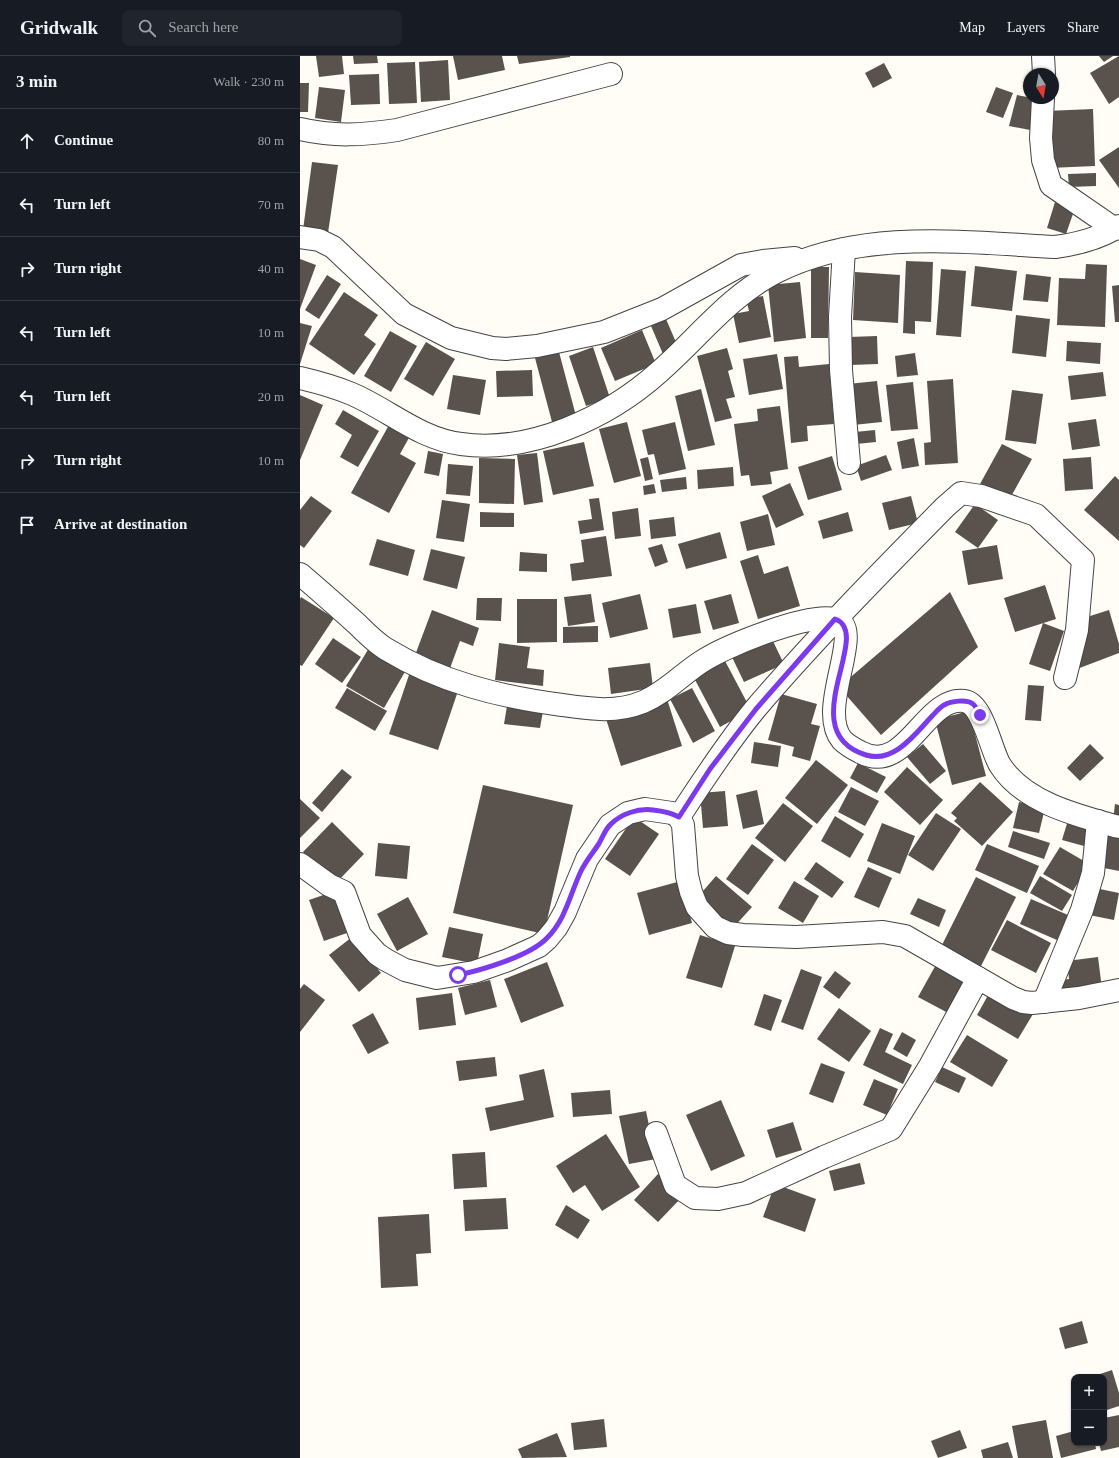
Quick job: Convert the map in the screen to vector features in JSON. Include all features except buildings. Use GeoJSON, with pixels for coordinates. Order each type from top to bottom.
{"type":"FeatureCollection","features":[{"type":"Feature","properties":{"kind":"street"},"geometry":{"type":"LineString","coordinates":[[1044,56],[1044,68]]}},
{"type":"Feature","properties":{"kind":"street"},"geometry":{"type":"LineString","coordinates":[[300,129],[345,136],[397,130],[611,74]]}},
{"type":"Feature","properties":{"kind":"street"},"geometry":{"type":"LineString","coordinates":[[1043,104],[1040,138],[1043,160],[1051,186],[1117,228]]}},
{"type":"Feature","properties":{"kind":"street"},"geometry":{"type":"LineString","coordinates":[[300,378],[353,394],[399,421],[435,438],[461,444],[513,443],[552,435],[580,424],[633,394],[660,372],[725,308],[752,286],[776,272],[818,256],[844,249],[887,242],[920,241],[1055,247],[1077,245],[1117,228]]}},
{"type":"Feature","properties":{"kind":"street"},"geometry":{"type":"LineString","coordinates":[[300,237],[319,240],[333,247],[404,314],[451,338],[506,349],[537,346],[604,332],[662,309],[741,266],[763,261],[818,256]]}},
{"type":"Feature","properties":{"kind":"street"},"geometry":{"type":"LineString","coordinates":[[844,249],[840,317],[841,370],[849,463]]}},
{"type":"Feature","properties":{"kind":"street"},"geometry":{"type":"LineString","coordinates":[[679,817],[710,769],[756,709],[835,619],[945,507],[961,493],[982,496],[1036,515],[1083,560],[1077,630],[1065,678]]}},
{"type":"Feature","properties":{"kind":"street"},"geometry":{"type":"LineString","coordinates":[[300,574],[384,648],[421,668],[476,688],[504,695],[534,701],[604,710],[616,709],[643,702],[658,694],[699,663],[730,646],[792,624],[828,618],[835,619],[841,621],[845,626],[847,638],[843,664],[836,684],[833,710],[833,722],[843,741],[865,755],[877,757],[893,753],[906,743],[944,705],[964,700],[974,704],[980,715],[999,763],[1016,783],[1044,801],[1098,822],[1119,827]]}},
{"type":"Feature","properties":{"kind":"street"},"geometry":{"type":"LineString","coordinates":[[300,864],[329,885],[344,892],[360,934],[377,954],[406,970],[436,978],[474,972],[508,960],[538,946],[556,928],[565,912],[587,859],[610,825],[628,813],[645,809],[672,813],[679,817],[683,825],[687,876],[697,907],[716,927],[728,932],[743,935],[796,937],[883,932],[894,933],[905,936],[1022,1002],[1032,1003],[1079,998],[1119,990]]}},
{"type":"Feature","properties":{"kind":"street"},"geometry":{"type":"LineString","coordinates":[[1044,1002],[1082,910],[1091,880],[1098,822]]}},
{"type":"Feature","properties":{"kind":"street"},"geometry":{"type":"LineString","coordinates":[[656,1133],[675,1185],[695,1198],[718,1199],[746,1193],[824,1157],[891,1129],[930,1066],[978,978]]}},
{"type":"Feature","properties":{"kind":"route"},"geometry":{"type":"LineString","coordinates":[[458,975],[474,972],[508,960],[538,946],[547,938],[556,928],[565,912],[574,887],[587,859],[596,848],[610,825],[628,813],[645,809],[672,813],[679,817],[710,769],[756,709],[835,619],[841,621],[845,626],[847,638],[843,664],[836,684],[833,722],[843,741],[852,748],[865,755],[877,757],[893,753],[906,743],[944,705],[964,700],[974,704],[980,715]]}}]}
